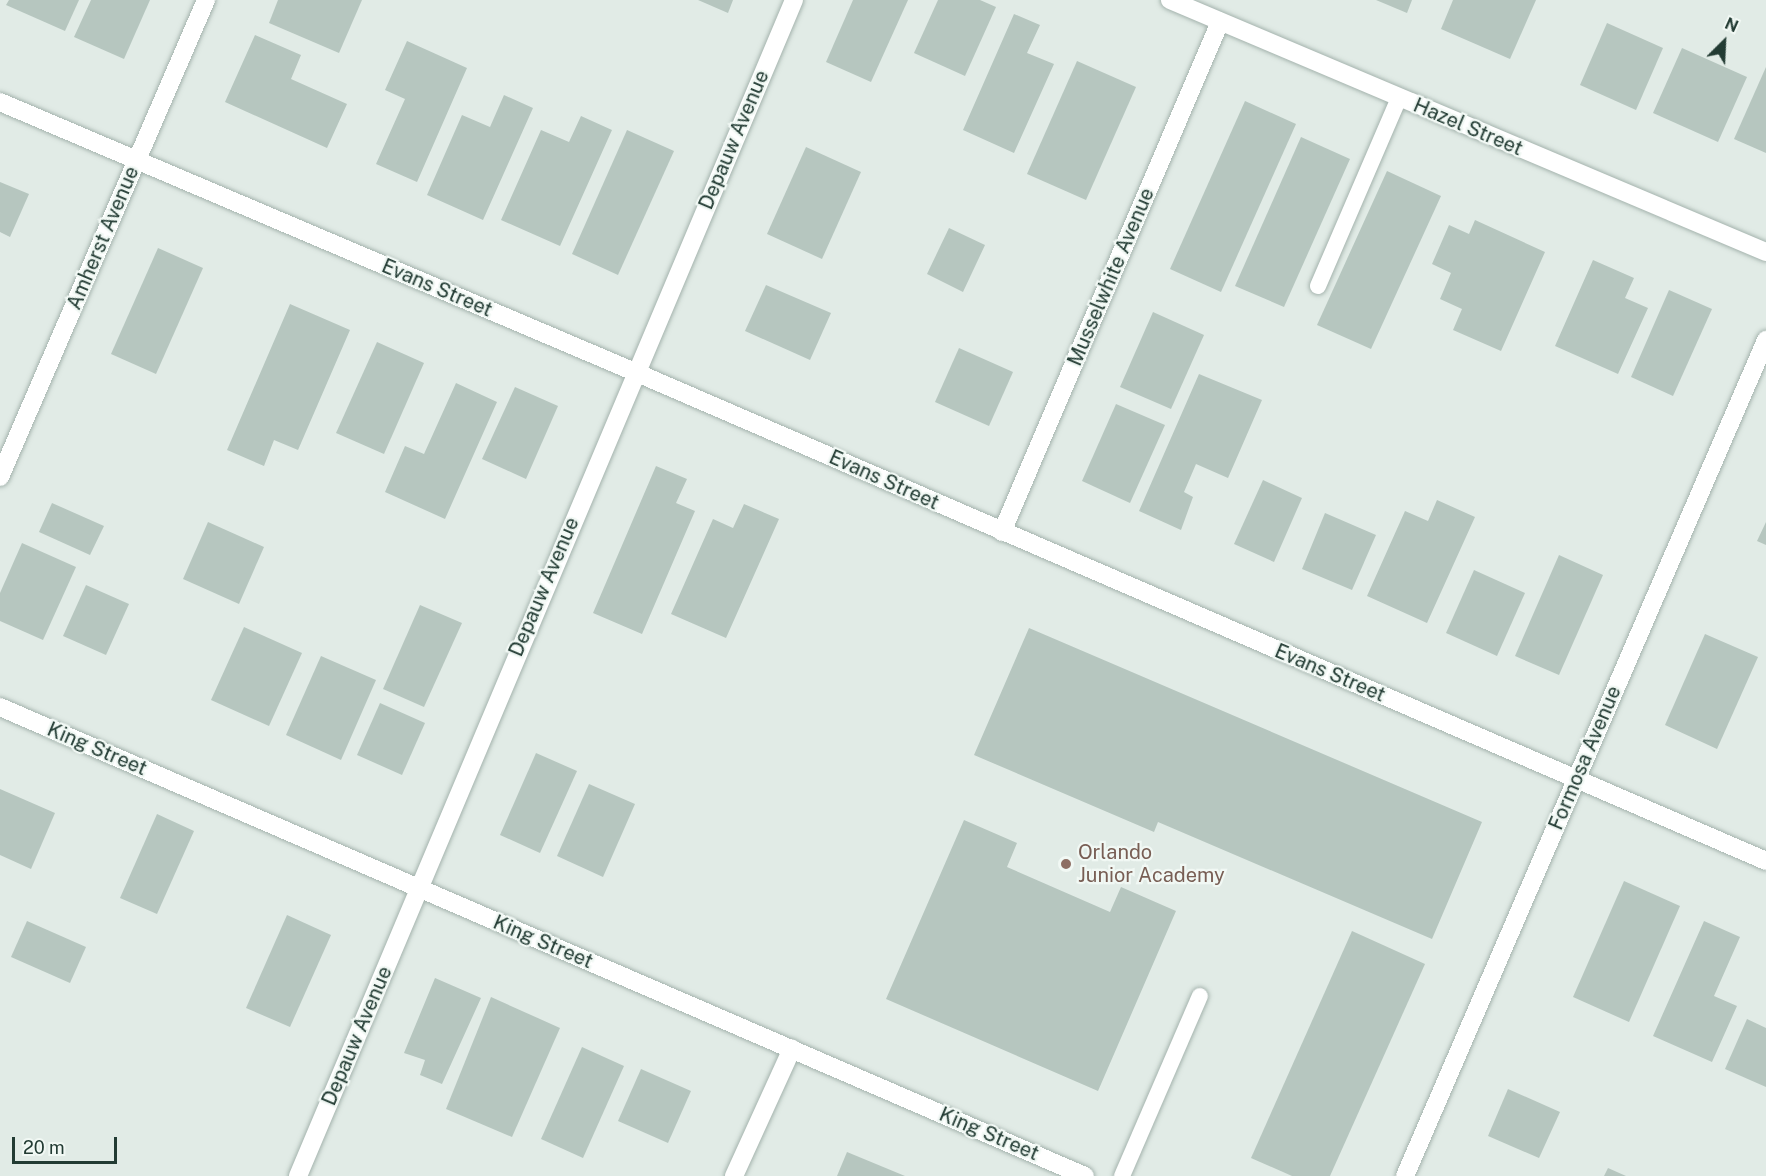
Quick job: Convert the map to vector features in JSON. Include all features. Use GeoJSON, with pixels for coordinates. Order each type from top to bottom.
{"type":"FeatureCollection","features":[{"type":"Feature","properties":{"kind":"street","name":"Amherst Avenue"},"geometry":{"type":"LineString","coordinates":[[0,477],[206,0]]}},
{"type":"Feature","properties":{"kind":"street","name":"Depauw Avenue"},"geometry":{"type":"LineString","coordinates":[[298,1176],[635,372],[794,0]]}},
{"type":"Feature","properties":{"kind":"street","name":"Hazel Street"},"geometry":{"type":"LineString","coordinates":[[1170,0],[1766,252]]}},
{"type":"Feature","properties":{"kind":"street","name":"Musselwhite Avenue"},"geometry":{"type":"LineString","coordinates":[[1002,532],[1221,22]]}},
{"type":"Feature","properties":{"kind":"street","name":"Evans Street"},"geometry":{"type":"LineString","coordinates":[[0,102],[635,372],[1766,861]]}},
{"type":"Feature","properties":{"kind":"street","name":"Formosa Avenue"},"geometry":{"type":"LineString","coordinates":[[1405,1176],[1766,340]]}},
{"type":"Feature","properties":{"kind":"street","name":"King Street"},"geometry":{"type":"LineString","coordinates":[[0,707],[1085,1176]]}},
{"type":"Feature","properties":{"kind":"street"},"geometry":{"type":"LineString","coordinates":[[734,1176],[792,1049]]}},
{"type":"Feature","properties":{"kind":"lane"},"geometry":{"type":"LineString","coordinates":[[1318,286],[1399,98]]}},
{"type":"Feature","properties":{"kind":"lane"},"geometry":{"type":"LineString","coordinates":[[1122,1176],[1200,996]]}},
{"type":"Feature","properties":{"kind":"building"},"geometry":{"type":"Polygon","coordinates":[[[9,0],[79,0],[65,31],[6,5],[9,0]]]}},
{"type":"Feature","properties":{"kind":"building"},"geometry":{"type":"Polygon","coordinates":[[[91,0],[150,0],[124,59],[74,37],[91,0]]]}},
{"type":"Feature","properties":{"kind":"building"},"geometry":{"type":"Polygon","coordinates":[[[278,0],[362,0],[339,53],[269,23],[278,0]]]}},
{"type":"Feature","properties":{"kind":"building"},"geometry":{"type":"Polygon","coordinates":[[[698,0],[733,0],[728,13],[698,0]]]}},
{"type":"Feature","properties":{"kind":"building"},"geometry":{"type":"Polygon","coordinates":[[[853,0],[908,0],[871,82],[826,62],[853,0]]]}},
{"type":"Feature","properties":{"kind":"building"},"geometry":{"type":"Polygon","coordinates":[[[938,0],[980,0],[996,7],[965,76],[914,53],[938,0]]]}},
{"type":"Feature","properties":{"kind":"building"},"geometry":{"type":"Polygon","coordinates":[[[1376,0],[1412,0],[1407,13],[1376,0]]]}},
{"type":"Feature","properties":{"kind":"building"},"geometry":{"type":"Polygon","coordinates":[[[1453,0],[1536,0],[1510,59],[1441,29],[1453,0]]]}},
{"type":"Feature","properties":{"kind":"building"},"geometry":{"type":"Polygon","coordinates":[[[1014,14],[1040,25],[1027,53],[1054,64],[1014,153],[963,130],[1014,14]]]}},
{"type":"Feature","properties":{"kind":"building"},"geometry":{"type":"Polygon","coordinates":[[[1607,23],[1663,48],[1636,110],[1580,85],[1607,23]]]}},
{"type":"Feature","properties":{"kind":"building"},"geometry":{"type":"Polygon","coordinates":[[[255,35],[301,55],[291,79],[347,104],[327,148],[225,102],[255,35]]]}},
{"type":"Feature","properties":{"kind":"building"},"geometry":{"type":"Polygon","coordinates":[[[407,41],[467,68],[417,182],[376,164],[405,99],[385,90],[407,41]]]}},
{"type":"Feature","properties":{"kind":"building"},"geometry":{"type":"Polygon","coordinates":[[[1682,48],[1747,77],[1718,142],[1653,113],[1682,48]]]}},
{"type":"Feature","properties":{"kind":"building"},"geometry":{"type":"Polygon","coordinates":[[[1077,61],[1136,87],[1086,200],[1027,174],[1077,61]]]}},
{"type":"Feature","properties":{"kind":"building"},"geometry":{"type":"Polygon","coordinates":[[[1766,67],[1766,153],[1734,139],[1766,67]]]}},
{"type":"Feature","properties":{"kind":"building"},"geometry":{"type":"Polygon","coordinates":[[[504,95],[533,108],[483,220],[427,195],[462,115],[490,127],[504,95]]]}},
{"type":"Feature","properties":{"kind":"building"},"geometry":{"type":"Polygon","coordinates":[[[1245,101],[1296,124],[1221,292],[1170,269],[1245,101]]]}},
{"type":"Feature","properties":{"kind":"building"},"geometry":{"type":"Polygon","coordinates":[[[581,116],[612,130],[560,246],[501,220],[541,130],[569,142],[581,116]]]}},
{"type":"Feature","properties":{"kind":"building"},"geometry":{"type":"Polygon","coordinates":[[[627,130],[674,151],[618,275],[572,254],[627,130]]]}},
{"type":"Feature","properties":{"kind":"building"},"geometry":{"type":"Polygon","coordinates":[[[1301,137],[1350,159],[1284,307],[1235,286],[1301,137]]]}},
{"type":"Feature","properties":{"kind":"building"},"geometry":{"type":"Polygon","coordinates":[[[806,147],[861,172],[822,259],[767,234],[806,147]]]}},
{"type":"Feature","properties":{"kind":"building"},"geometry":{"type":"Polygon","coordinates":[[[1387,171],[1441,196],[1371,349],[1317,325],[1387,171]]]}},
{"type":"Feature","properties":{"kind":"building"},"geometry":{"type":"Polygon","coordinates":[[[0,182],[29,194],[10,237],[0,232],[0,182]]]}},
{"type":"Feature","properties":{"kind":"building"},"geometry":{"type":"Polygon","coordinates":[[[1475,220],[1545,252],[1501,351],[1453,330],[1462,309],[1440,299],[1451,273],[1432,264],[1449,225],[1469,234],[1475,220]]]}},
{"type":"Feature","properties":{"kind":"building"},"geometry":{"type":"Polygon","coordinates":[[[949,228],[985,245],[963,292],[927,274],[949,228]]]}},
{"type":"Feature","properties":{"kind":"building"},"geometry":{"type":"Polygon","coordinates":[[[158,248],[203,268],[156,374],[111,354],[158,248]]]}},
{"type":"Feature","properties":{"kind":"building"},"geometry":{"type":"Polygon","coordinates":[[[1593,260],[1634,278],[1625,298],[1648,308],[1618,374],[1555,346],[1593,260]]]}},
{"type":"Feature","properties":{"kind":"building"},"geometry":{"type":"Polygon","coordinates":[[[766,285],[831,313],[810,360],[745,331],[766,285]]]}},
{"type":"Feature","properties":{"kind":"building"},"geometry":{"type":"Polygon","coordinates":[[[1669,290],[1712,309],[1673,396],[1631,377],[1669,290]]]}},
{"type":"Feature","properties":{"kind":"building"},"geometry":{"type":"Polygon","coordinates":[[[290,304],[350,330],[298,450],[274,440],[264,466],[227,450],[290,304]]]}},
{"type":"Feature","properties":{"kind":"building"},"geometry":{"type":"Polygon","coordinates":[[[1153,312],[1204,335],[1171,409],[1120,387],[1153,312]]]}},
{"type":"Feature","properties":{"kind":"building"},"geometry":{"type":"Polygon","coordinates":[[[377,342],[424,363],[384,454],[336,433],[377,342]]]}},
{"type":"Feature","properties":{"kind":"building"},"geometry":{"type":"Polygon","coordinates":[[[959,348],[1013,372],[989,426],[935,402],[959,348]]]}},
{"type":"Feature","properties":{"kind":"building"},"geometry":{"type":"Polygon","coordinates":[[[1199,374],[1262,400],[1228,478],[1196,464],[1184,492],[1193,497],[1181,530],[1139,511],[1199,374]]]}},
{"type":"Feature","properties":{"kind":"building"},"geometry":{"type":"Polygon","coordinates":[[[456,383],[497,402],[445,519],[385,492],[405,446],[424,454],[456,383]]]}},
{"type":"Feature","properties":{"kind":"building"},"geometry":{"type":"Polygon","coordinates":[[[515,387],[558,406],[526,479],[482,459],[515,387]]]}},
{"type":"Feature","properties":{"kind":"building"},"geometry":{"type":"Polygon","coordinates":[[[1116,404],[1165,425],[1130,503],[1082,481],[1116,404]]]}},
{"type":"Feature","properties":{"kind":"building"},"geometry":{"type":"Polygon","coordinates":[[[656,466],[687,479],[676,503],[695,511],[642,634],[593,613],[656,466]]]}},
{"type":"Feature","properties":{"kind":"building"},"geometry":{"type":"Polygon","coordinates":[[[1263,480],[1302,498],[1274,562],[1234,544],[1263,480]]]}},
{"type":"Feature","properties":{"kind":"building"},"geometry":{"type":"Polygon","coordinates":[[[1437,500],[1475,517],[1427,623],[1367,596],[1405,511],[1428,521],[1437,500]]]}},
{"type":"Feature","properties":{"kind":"building"},"geometry":{"type":"Polygon","coordinates":[[[52,503],[104,526],[90,555],[39,532],[52,503]]]}},
{"type":"Feature","properties":{"kind":"building"},"geometry":{"type":"Polygon","coordinates":[[[744,504],[779,519],[726,638],[671,614],[713,519],[733,528],[744,504]]]}},
{"type":"Feature","properties":{"kind":"building"},"geometry":{"type":"Polygon","coordinates":[[[1325,513],[1376,535],[1352,590],[1302,569],[1325,513]]]}},
{"type":"Feature","properties":{"kind":"building"},"geometry":{"type":"Polygon","coordinates":[[[208,522],[264,547],[239,604],[183,579],[208,522]]]}},
{"type":"Feature","properties":{"kind":"building"},"geometry":{"type":"Polygon","coordinates":[[[1766,522],[1766,545],[1757,541],[1766,522]]]}},
{"type":"Feature","properties":{"kind":"building"},"geometry":{"type":"Polygon","coordinates":[[[22,543],[76,567],[43,640],[0,621],[0,593],[22,543]]]}},
{"type":"Feature","properties":{"kind":"building"},"geometry":{"type":"Polygon","coordinates":[[[1559,555],[1603,575],[1559,675],[1515,656],[1559,555]]]}},
{"type":"Feature","properties":{"kind":"building"},"geometry":{"type":"Polygon","coordinates":[[[1474,570],[1525,593],[1497,656],[1446,633],[1474,570]]]}},
{"type":"Feature","properties":{"kind":"building"},"geometry":{"type":"Polygon","coordinates":[[[86,585],[129,604],[106,655],[63,636],[86,585]]]}},
{"type":"Feature","properties":{"kind":"building"},"geometry":{"type":"Polygon","coordinates":[[[420,605],[462,623],[424,707],[383,689],[420,605]]]}},
{"type":"Feature","properties":{"kind":"building"},"geometry":{"type":"Polygon","coordinates":[[[244,627],[302,653],[269,726],[211,700],[244,627]]]}},
{"type":"Feature","properties":{"kind":"building"},"geometry":{"type":"Polygon","coordinates":[[[1029,628],[1482,822],[1432,939],[1158,822],[1154,832],[974,755],[1029,628]]]}},
{"type":"Feature","properties":{"kind":"building"},"geometry":{"type":"Polygon","coordinates":[[[1705,634],[1758,657],[1717,749],[1665,725],[1705,634]]]}},
{"type":"Feature","properties":{"kind":"building"},"geometry":{"type":"Polygon","coordinates":[[[321,656],[376,680],[341,760],[286,735],[321,656]]]}},
{"type":"Feature","properties":{"kind":"building"},"geometry":{"type":"Polygon","coordinates":[[[380,703],[425,723],[402,775],[357,755],[380,703]]]}},
{"type":"Feature","properties":{"kind":"building"},"geometry":{"type":"Polygon","coordinates":[[[536,753],[577,771],[540,853],[500,835],[536,753]]]}},
{"type":"Feature","properties":{"kind":"building"},"geometry":{"type":"Polygon","coordinates":[[[589,784],[635,804],[603,877],[557,856],[589,784]]]}},
{"type":"Feature","properties":{"kind":"building"},"geometry":{"type":"Polygon","coordinates":[[[0,789],[55,813],[31,869],[0,855],[0,789]]]}},
{"type":"Feature","properties":{"kind":"building"},"geometry":{"type":"Polygon","coordinates":[[[157,814],[194,831],[157,914],[120,898],[157,814]]]}},
{"type":"Feature","properties":{"kind":"building"},"geometry":{"type":"Polygon","coordinates":[[[964,820],[1017,843],[1007,867],[1110,912],[1121,887],[1176,911],[1098,1091],[886,999],[964,820]]]}},
{"type":"Feature","properties":{"kind":"building"},"geometry":{"type":"Polygon","coordinates":[[[1624,881],[1680,906],[1629,1022],[1573,997],[1624,881]]]}},
{"type":"Feature","properties":{"kind":"building"},"geometry":{"type":"Polygon","coordinates":[[[287,915],[331,935],[290,1027],[246,1008],[287,915]]]}},
{"type":"Feature","properties":{"kind":"building"},"geometry":{"type":"Polygon","coordinates":[[[27,921],[86,947],[70,983],[11,957],[27,921]]]}},
{"type":"Feature","properties":{"kind":"building"},"geometry":{"type":"Polygon","coordinates":[[[1704,921],[1740,937],[1714,996],[1737,1006],[1712,1062],[1653,1036],[1704,921]]]}},
{"type":"Feature","properties":{"kind":"building"},"geometry":{"type":"Polygon","coordinates":[[[1352,931],[1425,964],[1330,1176],[1292,1176],[1251,1158],[1352,931]]]}},
{"type":"Feature","properties":{"kind":"building"},"geometry":{"type":"Polygon","coordinates":[[[435,978],[481,998],[442,1084],[420,1075],[425,1060],[404,1053],[435,978]]]}},
{"type":"Feature","properties":{"kind":"building"},"geometry":{"type":"Polygon","coordinates":[[[491,997],[560,1028],[512,1137],[446,1109],[491,997]]]}},
{"type":"Feature","properties":{"kind":"building"},"geometry":{"type":"Polygon","coordinates":[[[1747,1019],[1766,1028],[1766,1087],[1725,1069],[1747,1019]]]}},
{"type":"Feature","properties":{"kind":"building"},"geometry":{"type":"Polygon","coordinates":[[[582,1047],[624,1066],[583,1158],[541,1139],[582,1047]]]}},
{"type":"Feature","properties":{"kind":"building"},"geometry":{"type":"Polygon","coordinates":[[[641,1069],[691,1091],[668,1143],[618,1121],[641,1069]]]}},
{"type":"Feature","properties":{"kind":"building"},"geometry":{"type":"Polygon","coordinates":[[[1508,1089],[1560,1112],[1539,1158],[1488,1136],[1508,1089]]]}},
{"type":"Feature","properties":{"kind":"building"},"geometry":{"type":"Polygon","coordinates":[[[847,1152],[905,1176],[837,1176],[847,1152]]]}},
{"type":"Feature","properties":{"kind":"building"},"geometry":{"type":"Polygon","coordinates":[[[1608,1168],[1626,1176],[1604,1176],[1608,1168]]]}},
{"type":"Feature","properties":{"kind":"place","name":"Orlando Junior Academy"},"geometry":{"type":"Point","coordinates":[1066,864]}}]}
